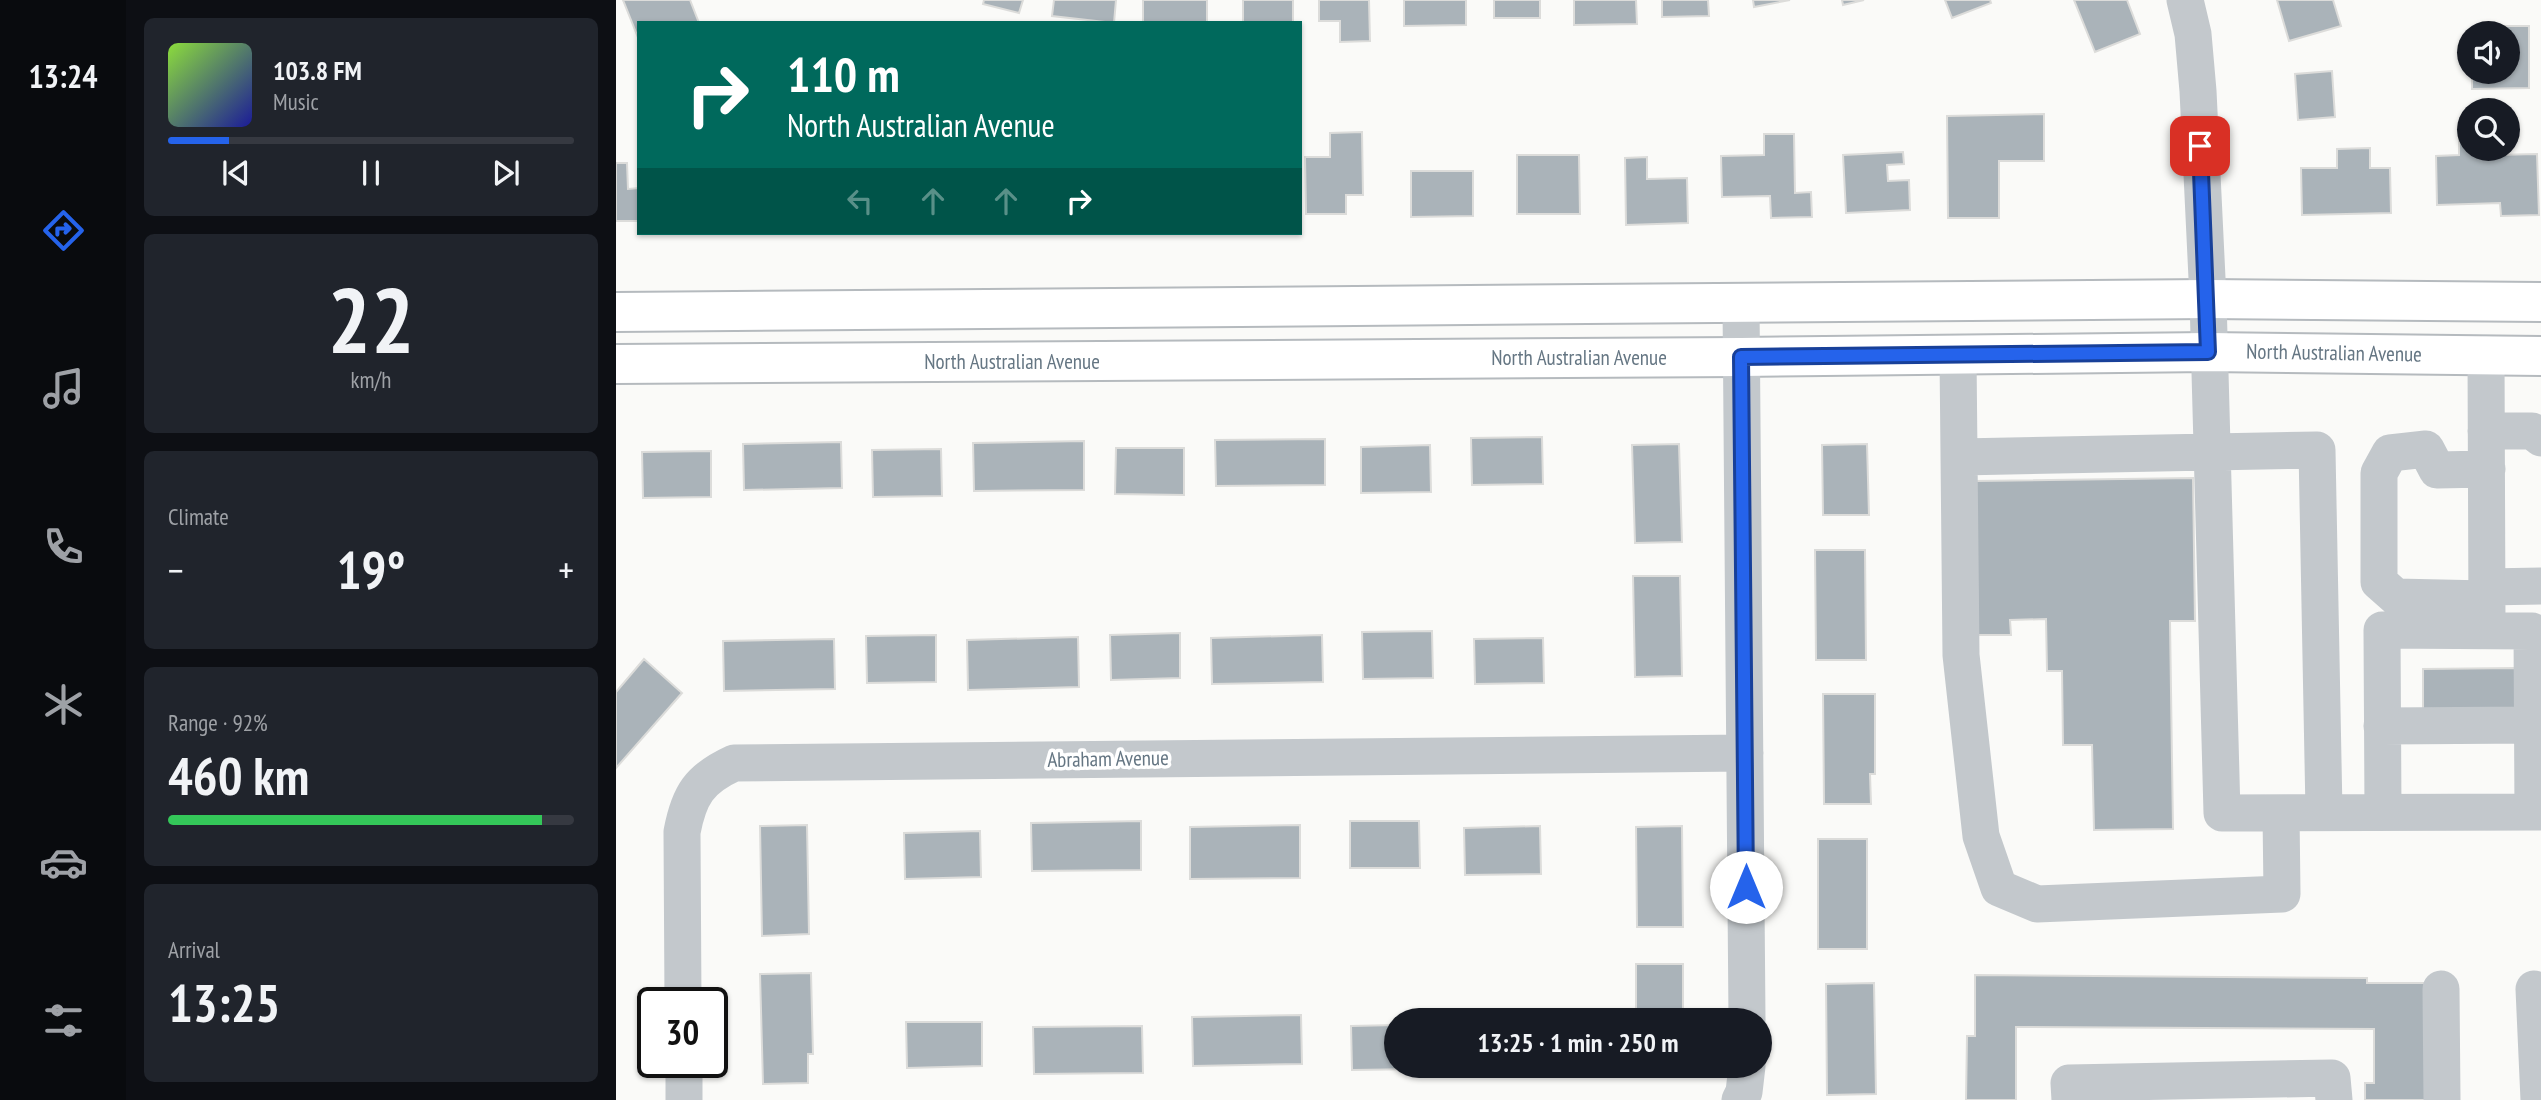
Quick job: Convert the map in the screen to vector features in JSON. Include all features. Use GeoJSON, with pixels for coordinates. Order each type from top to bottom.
{"type":"FeatureCollection","features":[{"type":"Feature","properties":{"kind":"main road"},"geometry":{"type":"LineString","coordinates":[[616,312],[2208,299],[2541,302]]}},
{"type":"Feature","properties":{"kind":"main road","name":"North Australian Avenue"},"geometry":{"type":"LineString","coordinates":[[616,364],[2208,352],[2541,356]]}},
{"type":"Feature","properties":{"kind":"street"},"geometry":{"type":"LineString","coordinates":[[2185,0],[2193,34],[2198,91],[2208,299],[2222,813],[2537,812],[2532,631],[2487,606],[2396,597],[2379,582],[2379,473],[2389,453],[2426,449],[2437,470],[2487,469]]}},
{"type":"Feature","properties":{"kind":"street"},"geometry":{"type":"LineString","coordinates":[[1741,303],[1747,1008]]}},
{"type":"Feature","properties":{"kind":"street"},"geometry":{"type":"LineString","coordinates":[[1958,355],[1961,655],[1981,836],[1999,888],[2037,904],[2282,894],[2281,813]]}},
{"type":"Feature","properties":{"kind":"street"},"geometry":{"type":"LineString","coordinates":[[2486,355],[2487,606]]}},
{"type":"Feature","properties":{"kind":"street"},"geometry":{"type":"LineString","coordinates":[[2486,431],[2532,431],[2541,438]]}},
{"type":"Feature","properties":{"kind":"street"},"geometry":{"type":"LineString","coordinates":[[1960,457],[2317,450],[2324,811]]}},
{"type":"Feature","properties":{"kind":"street"},"geometry":{"type":"LineString","coordinates":[[2383,812],[2382,629],[2487,606],[2541,586]]}},
{"type":"Feature","properties":{"kind":"street"},"geometry":{"type":"LineString","coordinates":[[2382,726],[2533,724]]}},
{"type":"Feature","properties":{"kind":"street","name":"Abraham Avenue"},"geometry":{"type":"LineString","coordinates":[[684,987],[682,832],[686,809],[696,789],[713,773],[734,763],[1745,753]]}},
{"type":"Feature","properties":{"kind":"street"},"geometry":{"type":"LineString","coordinates":[[2441,989],[2442,1100]]}},
{"type":"Feature","properties":{"kind":"street"},"geometry":{"type":"LineString","coordinates":[[2534,989],[2539,1100]]}},
{"type":"Feature","properties":{"kind":"street"},"geometry":{"type":"LineString","coordinates":[[2070,1100],[2069,1083],[2332,1077],[2334,1100]]}},
{"type":"Feature","properties":{"kind":"street"},"geometry":{"type":"LineString","coordinates":[[684,1078],[684,1100]]}},
{"type":"Feature","properties":{"kind":"street"},"geometry":{"type":"LineString","coordinates":[[1740,1100],[1746,1078]]}},
{"type":"Feature","properties":{"kind":"building"},"geometry":{"type":"Polygon","coordinates":[[[623,0],[690,0],[698,21],[637,21],[637,35],[623,0]]]}},
{"type":"Feature","properties":{"kind":"building"},"geometry":{"type":"Polygon","coordinates":[[[984,0],[1023,0],[1019,13],[983,4],[984,0]]]}},
{"type":"Feature","properties":{"kind":"building"},"geometry":{"type":"Polygon","coordinates":[[[1054,0],[1116,0],[1114,21],[1052,16],[1054,0]]]}},
{"type":"Feature","properties":{"kind":"building"},"geometry":{"type":"Polygon","coordinates":[[[1143,0],[1207,0],[1207,21],[1143,21],[1143,0]]]}},
{"type":"Feature","properties":{"kind":"building"},"geometry":{"type":"Polygon","coordinates":[[[1243,0],[1293,0],[1293,21],[1243,21],[1243,0]]]}},
{"type":"Feature","properties":{"kind":"building"},"geometry":{"type":"Polygon","coordinates":[[[1319,0],[1369,0],[1370,41],[1340,42],[1340,21],[1319,21],[1319,0]]]}},
{"type":"Feature","properties":{"kind":"building"},"geometry":{"type":"Polygon","coordinates":[[[1404,0],[1466,0],[1466,25],[1404,26],[1404,0]]]}},
{"type":"Feature","properties":{"kind":"building"},"geometry":{"type":"Polygon","coordinates":[[[1494,0],[1540,0],[1540,18],[1494,18],[1494,0]]]}},
{"type":"Feature","properties":{"kind":"building"},"geometry":{"type":"Polygon","coordinates":[[[1574,0],[1636,0],[1637,24],[1574,25],[1574,0]]]}},
{"type":"Feature","properties":{"kind":"building"},"geometry":{"type":"Polygon","coordinates":[[[1662,0],[1708,0],[1709,16],[1662,17],[1662,0]]]}},
{"type":"Feature","properties":{"kind":"building"},"geometry":{"type":"Polygon","coordinates":[[[1753,0],[1790,0],[1754,7],[1753,0]]]}},
{"type":"Feature","properties":{"kind":"building"},"geometry":{"type":"Polygon","coordinates":[[[1842,0],[1864,0],[1843,5],[1842,0]]]}},
{"type":"Feature","properties":{"kind":"building"},"geometry":{"type":"Polygon","coordinates":[[[1945,0],[1990,0],[1991,3],[1952,18],[1945,0]]]}},
{"type":"Feature","properties":{"kind":"building"},"geometry":{"type":"Polygon","coordinates":[[[2074,0],[2127,0],[2140,34],[2095,52],[2074,0]]]}},
{"type":"Feature","properties":{"kind":"building"},"geometry":{"type":"Polygon","coordinates":[[[2277,0],[2333,0],[2341,26],[2289,41],[2277,0]]]}},
{"type":"Feature","properties":{"kind":"building"},"geometry":{"type":"Polygon","coordinates":[[[2520,26],[2529,26],[2529,88],[2472,89],[2472,84],[2520,84],[2520,26]]]}},
{"type":"Feature","properties":{"kind":"building"},"geometry":{"type":"Polygon","coordinates":[[[2332,71],[2335,117],[2298,120],[2295,74],[2332,71]]]}},
{"type":"Feature","properties":{"kind":"building"},"geometry":{"type":"Polygon","coordinates":[[[2044,114],[2044,161],[1999,161],[1999,218],[1948,218],[1947,116],[2044,114]]]}},
{"type":"Feature","properties":{"kind":"building"},"geometry":{"type":"Polygon","coordinates":[[[1362,132],[1363,195],[1346,195],[1346,214],[1306,214],[1305,157],[1330,157],[1330,133],[1362,132]]]}},
{"type":"Feature","properties":{"kind":"building"},"geometry":{"type":"Polygon","coordinates":[[[1764,134],[1794,134],[1795,193],[1811,192],[1812,217],[1771,218],[1770,196],[1722,197],[1721,156],[1764,155],[1764,134]]]}},
{"type":"Feature","properties":{"kind":"building"},"geometry":{"type":"Polygon","coordinates":[[[2370,148],[2370,168],[2390,168],[2391,213],[2302,215],[2301,168],[2337,168],[2337,149],[2370,148]]]}},
{"type":"Feature","properties":{"kind":"building"},"geometry":{"type":"Polygon","coordinates":[[[1903,152],[1904,164],[1887,165],[1888,181],[1909,180],[1910,210],[1846,213],[1843,155],[1903,152]]]}},
{"type":"Feature","properties":{"kind":"building"},"geometry":{"type":"Polygon","coordinates":[[[2520,154],[2537,154],[2539,215],[2501,216],[2500,203],[2437,205],[2436,156],[2457,155],[2457,161],[2520,161],[2520,154]]]}},
{"type":"Feature","properties":{"kind":"building"},"geometry":{"type":"Polygon","coordinates":[[[1517,155],[1579,155],[1580,214],[1517,214],[1517,155]]]}},
{"type":"Feature","properties":{"kind":"building"},"geometry":{"type":"Polygon","coordinates":[[[1647,157],[1647,179],[1687,178],[1688,223],[1626,225],[1625,158],[1647,157]]]}},
{"type":"Feature","properties":{"kind":"building"},"geometry":{"type":"Polygon","coordinates":[[[616,163],[627,163],[628,189],[637,188],[637,221],[616,221],[616,163]]]}},
{"type":"Feature","properties":{"kind":"building"},"geometry":{"type":"Polygon","coordinates":[[[1411,171],[1473,171],[1473,216],[1411,217],[1411,171]]]}},
{"type":"Feature","properties":{"kind":"building"},"geometry":{"type":"Polygon","coordinates":[[[1542,437],[1543,484],[1472,485],[1471,438],[1542,437]]]}},
{"type":"Feature","properties":{"kind":"building"},"geometry":{"type":"Polygon","coordinates":[[[1325,439],[1325,485],[1216,486],[1215,440],[1325,439]]]}},
{"type":"Feature","properties":{"kind":"building"},"geometry":{"type":"Polygon","coordinates":[[[1084,441],[1084,490],[974,491],[973,443],[1084,441]]]}},
{"type":"Feature","properties":{"kind":"building"},"geometry":{"type":"Polygon","coordinates":[[[841,442],[842,488],[744,490],[743,444],[841,442]]]}},
{"type":"Feature","properties":{"kind":"building"},"geometry":{"type":"Polygon","coordinates":[[[1679,444],[1682,542],[1635,543],[1632,445],[1679,444]]]}},
{"type":"Feature","properties":{"kind":"building"},"geometry":{"type":"Polygon","coordinates":[[[1867,444],[1869,515],[1823,515],[1822,445],[1867,444]]]}},
{"type":"Feature","properties":{"kind":"building"},"geometry":{"type":"Polygon","coordinates":[[[1430,445],[1431,492],[1361,493],[1361,447],[1430,445]]]}},
{"type":"Feature","properties":{"kind":"building"},"geometry":{"type":"Polygon","coordinates":[[[1116,448],[1184,448],[1184,495],[1115,494],[1116,448]]]}},
{"type":"Feature","properties":{"kind":"building"},"geometry":{"type":"Polygon","coordinates":[[[941,449],[942,496],[873,497],[872,450],[941,449]]]}},
{"type":"Feature","properties":{"kind":"building"},"geometry":{"type":"Polygon","coordinates":[[[711,451],[711,497],[643,498],[642,452],[711,451]]]}},
{"type":"Feature","properties":{"kind":"building"},"geometry":{"type":"Polygon","coordinates":[[[2193,478],[2195,621],[2170,621],[2173,829],[2094,830],[2092,745],[2063,745],[2062,671],[2047,671],[2046,619],[2010,620],[2011,635],[1978,635],[1975,481],[2193,478]]]}},
{"type":"Feature","properties":{"kind":"building"},"geometry":{"type":"Polygon","coordinates":[[[1815,550],[1865,550],[1866,660],[1816,660],[1815,550]]]}},
{"type":"Feature","properties":{"kind":"building"},"geometry":{"type":"Polygon","coordinates":[[[1633,576],[1680,576],[1682,676],[1635,677],[1633,576]]]}},
{"type":"Feature","properties":{"kind":"building"},"geometry":{"type":"Polygon","coordinates":[[[1432,631],[1433,678],[1363,679],[1362,632],[1432,631]]]}},
{"type":"Feature","properties":{"kind":"building"},"geometry":{"type":"Polygon","coordinates":[[[1180,633],[1180,678],[1111,680],[1110,635],[1180,633]]]}},
{"type":"Feature","properties":{"kind":"building"},"geometry":{"type":"Polygon","coordinates":[[[936,635],[936,682],[867,683],[866,636],[936,635]]]}},
{"type":"Feature","properties":{"kind":"building"},"geometry":{"type":"Polygon","coordinates":[[[1322,635],[1323,682],[1212,684],[1211,638],[1322,635]]]}},
{"type":"Feature","properties":{"kind":"building"},"geometry":{"type":"Polygon","coordinates":[[[1078,637],[1079,687],[968,690],[967,640],[1078,637]]]}},
{"type":"Feature","properties":{"kind":"building"},"geometry":{"type":"Polygon","coordinates":[[[1543,638],[1544,683],[1475,684],[1474,639],[1543,638]]]}},
{"type":"Feature","properties":{"kind":"building"},"geometry":{"type":"Polygon","coordinates":[[[834,639],[835,689],[724,691],[723,641],[834,639]]]}},
{"type":"Feature","properties":{"kind":"building"},"geometry":{"type":"Polygon","coordinates":[[[644,659],[682,693],[616,768],[616,692],[644,659]]]}},
{"type":"Feature","properties":{"kind":"building"},"geometry":{"type":"Polygon","coordinates":[[[2516,668],[2517,712],[2423,713],[2423,669],[2516,668]]]}},
{"type":"Feature","properties":{"kind":"building"},"geometry":{"type":"Polygon","coordinates":[[[1823,694],[1875,694],[1875,774],[1870,774],[1871,804],[1824,804],[1823,694]]]}},
{"type":"Feature","properties":{"kind":"building"},"geometry":{"type":"Polygon","coordinates":[[[1141,821],[1141,870],[1032,871],[1031,823],[1141,821]]]}},
{"type":"Feature","properties":{"kind":"building"},"geometry":{"type":"Polygon","coordinates":[[[1350,821],[1419,821],[1420,868],[1350,868],[1350,821]]]}},
{"type":"Feature","properties":{"kind":"building"},"geometry":{"type":"Polygon","coordinates":[[[807,825],[809,934],[762,936],[760,826],[807,825]]]}},
{"type":"Feature","properties":{"kind":"building"},"geometry":{"type":"Polygon","coordinates":[[[1300,825],[1300,878],[1190,879],[1190,827],[1300,825]]]}},
{"type":"Feature","properties":{"kind":"building"},"geometry":{"type":"Polygon","coordinates":[[[1540,826],[1541,874],[1465,875],[1464,828],[1540,826]]]}},
{"type":"Feature","properties":{"kind":"building"},"geometry":{"type":"Polygon","coordinates":[[[1682,826],[1683,927],[1637,927],[1636,827],[1682,826]]]}},
{"type":"Feature","properties":{"kind":"building"},"geometry":{"type":"Polygon","coordinates":[[[980,831],[981,877],[905,879],[904,833],[980,831]]]}},
{"type":"Feature","properties":{"kind":"building"},"geometry":{"type":"Polygon","coordinates":[[[1818,839],[1867,839],[1867,949],[1818,949],[1818,839]]]}},
{"type":"Feature","properties":{"kind":"building"},"geometry":{"type":"Polygon","coordinates":[[[1636,964],[1683,964],[1683,1008],[1636,1008],[1636,964]]]}},
{"type":"Feature","properties":{"kind":"building"},"geometry":{"type":"Polygon","coordinates":[[[811,973],[813,1054],[808,1054],[808,1083],[763,1084],[760,974],[811,973]]]}},
{"type":"Feature","properties":{"kind":"building"},"geometry":{"type":"Polygon","coordinates":[[[1975,975],[2367,978],[2367,983],[2426,983],[2425,1100],[2365,1100],[2365,1083],[2374,1083],[2374,1029],[2016,1027],[2016,1100],[1966,1100],[1967,1036],[1975,1036],[1975,975]]]}},
{"type":"Feature","properties":{"kind":"building"},"geometry":{"type":"Polygon","coordinates":[[[1874,983],[1876,1094],[1827,1095],[1826,984],[1874,983]]]}},
{"type":"Feature","properties":{"kind":"building"},"geometry":{"type":"Polygon","coordinates":[[[1301,1015],[1302,1064],[1193,1066],[1192,1017],[1301,1015]]]}},
{"type":"Feature","properties":{"kind":"building"},"geometry":{"type":"Polygon","coordinates":[[[906,1022],[982,1022],[982,1066],[907,1068],[906,1022]]]}},
{"type":"Feature","properties":{"kind":"building"},"geometry":{"type":"Polygon","coordinates":[[[1384,1025],[1384,1070],[1352,1070],[1351,1026],[1384,1025]]]}},
{"type":"Feature","properties":{"kind":"building"},"geometry":{"type":"Polygon","coordinates":[[[1142,1026],[1143,1073],[1034,1074],[1033,1027],[1142,1026]]]}},
{"type":"Feature","properties":{"kind":"route"},"geometry":{"type":"LineString","coordinates":[[1746,887],[1741,357],[2208,352],[2200,146]]}}]}
